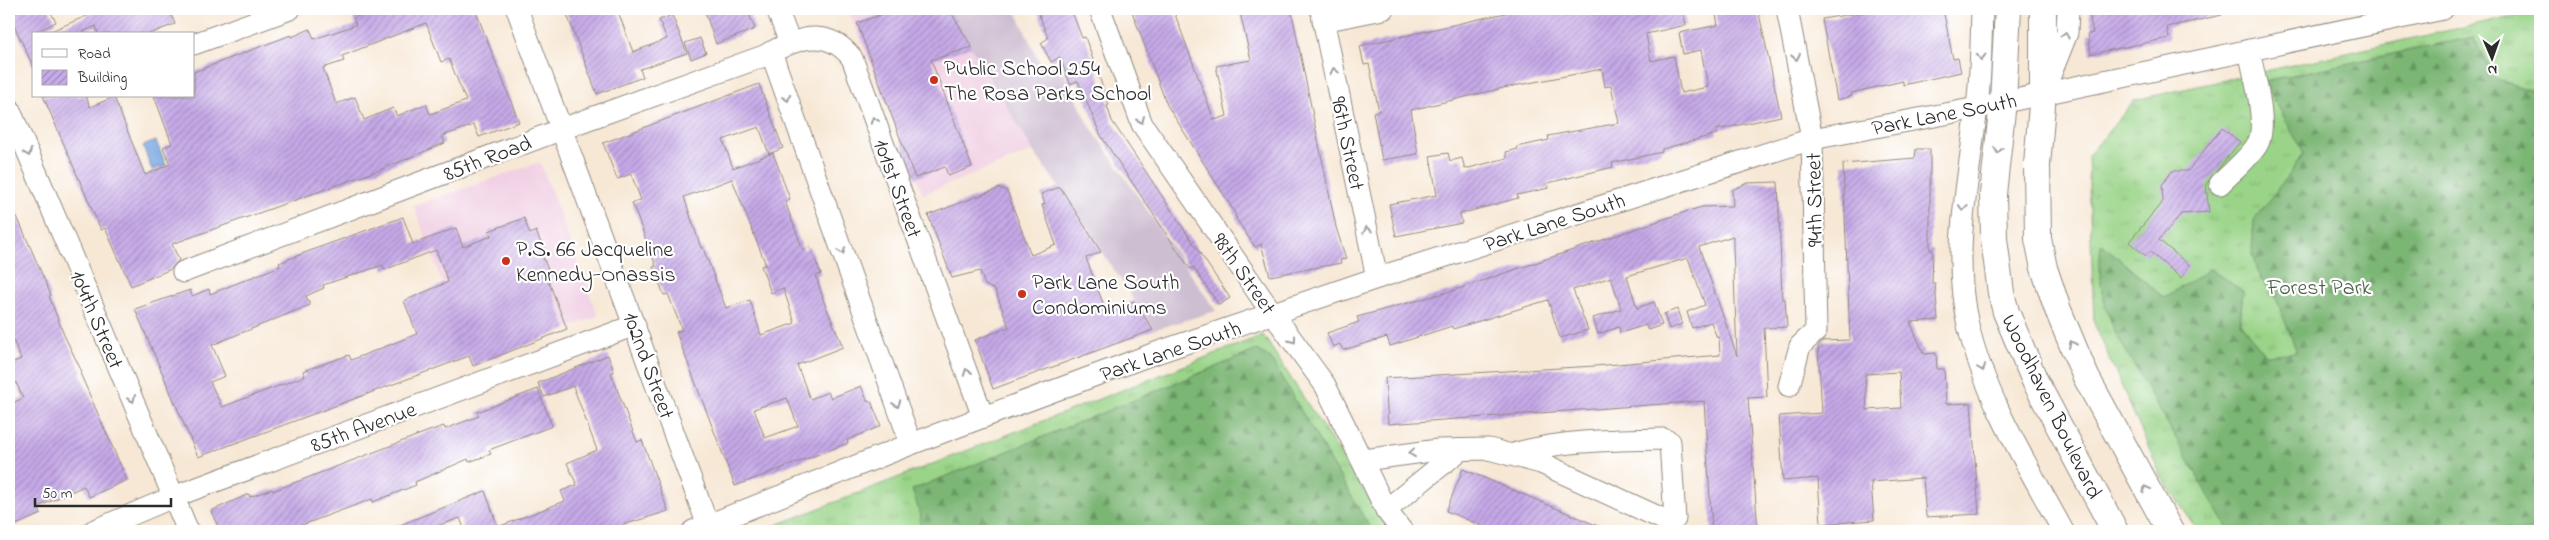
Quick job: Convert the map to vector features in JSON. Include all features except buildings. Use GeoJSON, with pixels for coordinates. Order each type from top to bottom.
{"type":"FeatureCollection","features":[{"type":"Feature","properties":{"kind":"main road","name":"Woodhaven Boulevard"},"geometry":{"type":"LineString","coordinates":[[2008,9],[2003,102],[1993,194],[1994,239],[2001,293],[2006,312],[2035,381],[2116,531]]}},
{"type":"Feature","properties":{"kind":"main road","name":"Woodhaven Boulevard"},"geometry":{"type":"LineString","coordinates":[[2043,9],[2043,93],[2037,165],[2038,239],[2044,268],[2058,310],[2086,377],[2170,531]]}},
{"type":"Feature","properties":{"kind":"street"},"geometry":{"type":"LineString","coordinates":[[195,44],[290,9]]}},
{"type":"Feature","properties":{"kind":"street","name":"102nd Street"},"geometry":{"type":"LineString","coordinates":[[517,9],[635,325],[704,529]]}},
{"type":"Feature","properties":{"kind":"street"},"geometry":{"type":"LineString","coordinates":[[777,9],[790,43]]}},
{"type":"Feature","properties":{"kind":"street","name":"98th Street"},"geometry":{"type":"LineString","coordinates":[[1100,9],[1142,124],[1273,314],[1325,385],[1364,460],[1386,510],[1402,531]]}},
{"type":"Feature","properties":{"kind":"street"},"geometry":{"type":"LineString","coordinates":[[1322,15],[1383,9]]}},
{"type":"Feature","properties":{"kind":"street","name":"94th Street"},"geometry":{"type":"LineString","coordinates":[[1787,9],[1812,139],[1816,331],[1800,346],[1789,386]]}},
{"type":"Feature","properties":{"kind":"street","name":"Woodhaven Boulevard"},"geometry":{"type":"LineString","coordinates":[[1982,9],[1981,67],[1962,219],[1963,291],[1968,325],[1982,368],[2014,440],[2063,531]]}},
{"type":"Feature","properties":{"kind":"street","name":"Woodhaven Boulevard"},"geometry":{"type":"LineString","coordinates":[[2043,93],[2067,34],[2068,9]]}},
{"type":"Feature","properties":{"kind":"street","name":"Park Lane South"},"geometry":{"type":"LineString","coordinates":[[704,529],[911,444],[1150,355],[1377,278],[1812,139],[1977,108],[2443,9]]}},
{"type":"Feature","properties":{"kind":"street","name":"96th Street"},"geometry":{"type":"LineString","coordinates":[[1322,15],[1377,278]]}},
{"type":"Feature","properties":{"kind":"street","name":"101st Street"},"geometry":{"type":"LineString","coordinates":[[790,43],[814,38],[831,39],[845,49],[852,58],[983,417]]}},
{"type":"Feature","properties":{"kind":"street","name":"85th Road"},"geometry":{"type":"LineString","coordinates":[[183,272],[771,52],[790,43]]}},
{"type":"Feature","properties":{"kind":"street"},"geometry":{"type":"LineString","coordinates":[[2220,184],[2256,145],[2261,135],[2260,114],[2249,50]]}},
{"type":"Feature","properties":{"kind":"street"},"geometry":{"type":"LineString","coordinates":[[771,52],[911,444]]}},
{"type":"Feature","properties":{"kind":"street","name":"104th Street"},"geometry":{"type":"LineString","coordinates":[[9,108],[188,531]]}},
{"type":"Feature","properties":{"kind":"street","name":"85th Avenue"},"geometry":{"type":"LineString","coordinates":[[92,531],[173,497],[635,325]]}},
{"type":"Feature","properties":{"kind":"street"},"geometry":{"type":"LineString","coordinates":[[1364,460],[1438,450],[1489,449],[1510,455],[1541,463],[1667,521],[1675,519],[1670,442],[1663,439],[1613,440],[1536,447],[1510,455]]}},
{"type":"Feature","properties":{"kind":"street"},"geometry":{"type":"LineString","coordinates":[[1386,510],[1429,473],[1460,450]]}},
{"type":"Feature","properties":{"kind":"shaded area","name":"Public School 254 The Rosa Parks School"},"geometry":{"type":"Polygon","coordinates":[[[848,9],[950,9],[1033,151],[923,194],[848,9]]]}},
{"type":"Feature","properties":{"kind":"shaded area"},"geometry":{"type":"Polygon","coordinates":[[[949,9],[1015,9],[1043,70],[1059,64],[1090,126],[1216,311],[1153,330],[1074,208],[1033,151],[949,9]]]}},
{"type":"Feature","properties":{"kind":"shaded area","name":"P.S. 66 Jacqueline Kennedy-Onassis"},"geometry":{"type":"Polygon","coordinates":[[[540,162],[598,316],[473,366],[414,206],[540,162]]]}},
{"type":"Feature","properties":{"kind":"green space","name":"Forest Park"},"geometry":{"type":"Polygon","coordinates":[[[2540,10],[2540,531],[2198,531],[2162,478],[2094,323],[2088,156],[2135,100],[2540,10]]]}},
{"type":"Feature","properties":{"kind":"green space","name":"Forest Park"},"geometry":{"type":"Polygon","coordinates":[[[2473,37],[2495,78],[2532,91],[2540,99],[2540,531],[2229,531],[2115,332],[2106,309],[2100,278],[2101,243],[2164,298],[2210,269],[2243,291],[2240,322],[2265,355],[2297,352],[2276,298],[2260,278],[2252,250],[2254,221],[2304,153],[2264,81],[2473,37]]]}},
{"type":"Feature","properties":{"kind":"green space"},"geometry":{"type":"Polygon","coordinates":[[[1263,335],[1390,531],[761,531],[1263,335]]]}},
{"type":"Feature","properties":{"kind":"green space"},"geometry":{"type":"Polygon","coordinates":[[[1257,350],[1270,358],[1372,531],[919,531],[921,517],[912,490],[1257,350]]]}},
{"type":"Feature","properties":{"kind":"water"},"geometry":{"type":"Polygon","coordinates":[[[156,141],[166,165],[152,170],[143,146],[156,141]]]}},
{"type":"Feature","properties":{"kind":"place","name":"Public School 254 The Rosa Parks School"},"geometry":{"type":"Point","coordinates":[934,80]}},
{"type":"Feature","properties":{"kind":"place","name":"P.S. 66 Jacqueline Kennedy-Onassis"},"geometry":{"type":"Point","coordinates":[506,261]}},
{"type":"Feature","properties":{"kind":"place","name":"Park Lane South Condominiums"},"geometry":{"type":"Point","coordinates":[1022,294]}}]}
